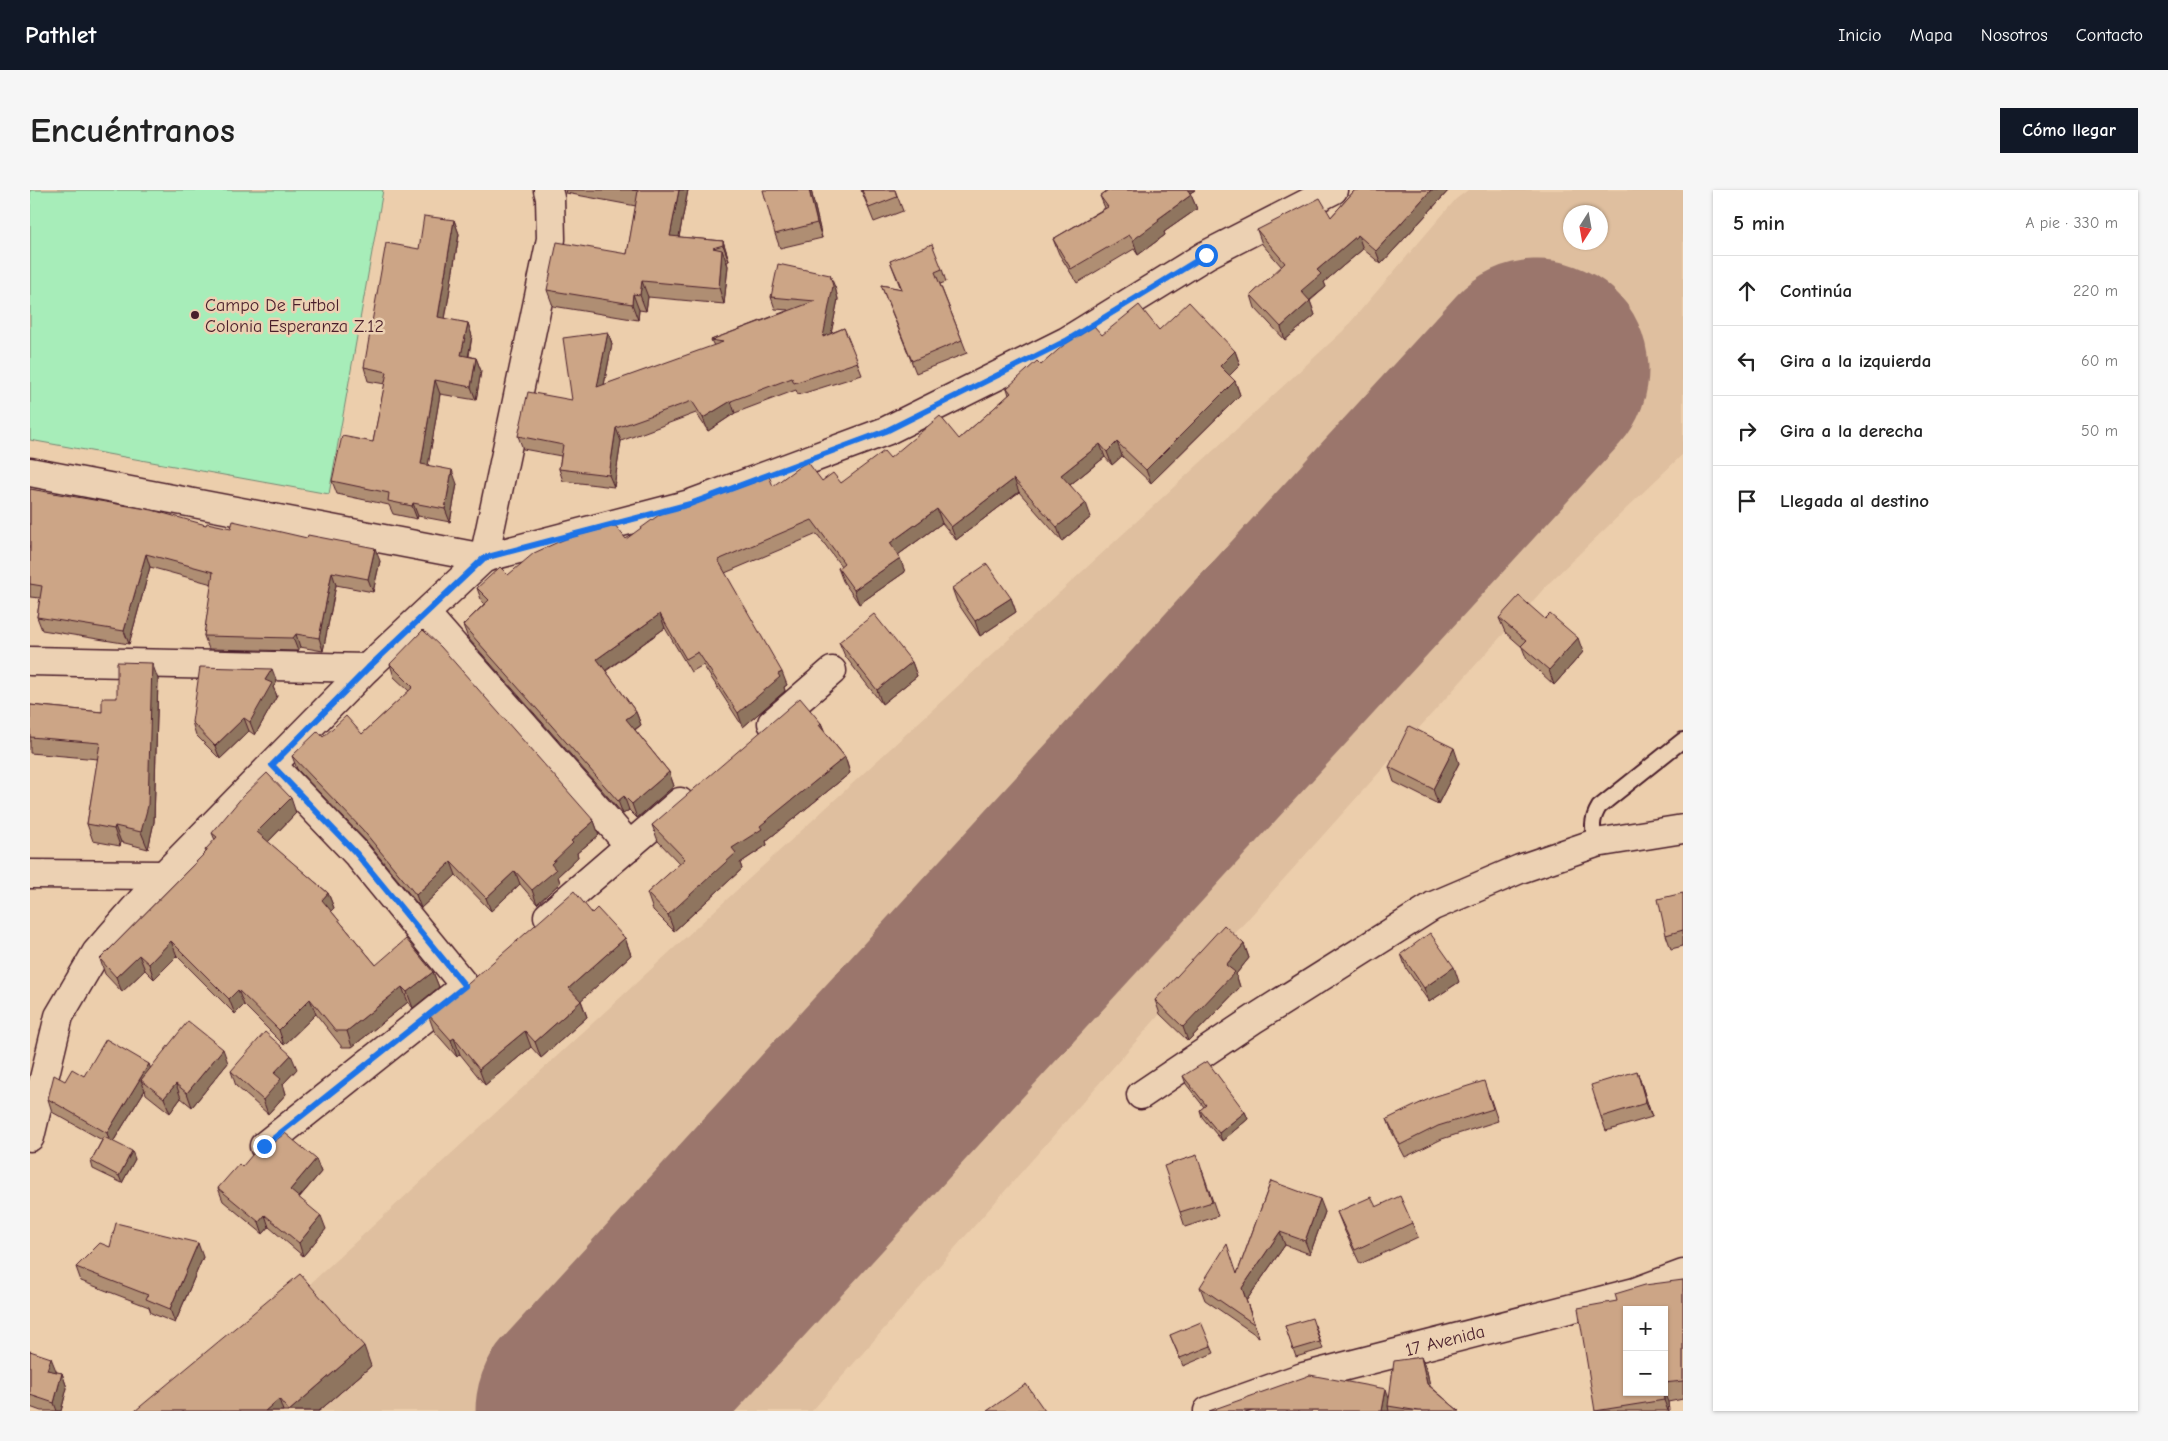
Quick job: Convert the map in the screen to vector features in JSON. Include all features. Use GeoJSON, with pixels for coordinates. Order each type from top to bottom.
{"type":"FeatureCollection","features":[{"type":"Feature","properties":{"kind":"street"},"geometry":{"type":"LineString","coordinates":[[30,1137],[59,1016],[96,953],[164,875],[272,765],[368,668],[484,558],[551,239],[550,198],[548,190]]}},
{"type":"Feature","properties":{"kind":"street"},"geometry":{"type":"LineString","coordinates":[[30,472],[484,558],[690,504],[886,431],[1066,341],[1206,255],[1333,190]]}},
{"type":"Feature","properties":{"kind":"street"},"geometry":{"type":"LineString","coordinates":[[426,614],[630,846]]}},
{"type":"Feature","properties":{"kind":"street"},"geometry":{"type":"LineString","coordinates":[[30,661],[368,668]]}},
{"type":"Feature","properties":{"kind":"street"},"geometry":{"type":"LineString","coordinates":[[750,742],[832,671]]}},
{"type":"Feature","properties":{"kind":"street"},"geometry":{"type":"LineString","coordinates":[[272,765],[356,853],[465,986]]}},
{"type":"Feature","properties":{"kind":"street"},"geometry":{"type":"LineString","coordinates":[[532,929],[697,788]]}},
{"type":"Feature","properties":{"kind":"street"},"geometry":{"type":"LineString","coordinates":[[1141,1095],[1254,1019],[1432,906],[1520,869],[1596,843],[1683,829]]}},
{"type":"Feature","properties":{"kind":"street"},"geometry":{"type":"LineString","coordinates":[[30,874],[164,875]]}},
{"type":"Feature","properties":{"kind":"street"},"geometry":{"type":"LineString","coordinates":[[264,1146],[487,967]]}},
{"type":"Feature","properties":{"kind":"street","name":"17 Avenida"},"geometry":{"type":"LineString","coordinates":[[1208,1411],[1303,1377],[1635,1292],[1683,1274]]}},
{"type":"Feature","properties":{"kind":"lane"},"geometry":{"type":"LineString","coordinates":[[1596,843],[1592,827],[1593,816],[1599,807],[1683,740]]}},
{"type":"Feature","properties":{"kind":"shaded area"},"geometry":{"type":"Polygon","coordinates":[[[1468,190],[1683,190],[1683,454],[1549,583],[1196,977],[1160,1014],[812,1411],[169,1411],[208,1378],[1343,331],[1456,199],[1468,190]]]}},
{"type":"Feature","properties":{"kind":"green space","name":"Campo De Futbol Colonia Esperanza Z.12"},"geometry":{"type":"Polygon","coordinates":[[[30,190],[383,190],[329,494],[30,440],[30,190]]]}},
{"type":"Feature","properties":{"kind":"building"},"geometry":{"type":"Polygon","coordinates":[[[632,190],[679,190],[670,236],[723,241],[723,245],[713,248],[722,250],[719,288],[642,281],[640,295],[633,294],[632,304],[547,290],[557,242],[627,254],[638,191],[632,190]]]}},
{"type":"Feature","properties":{"kind":"building"},"geometry":{"type":"Polygon","coordinates":[[[763,190],[809,190],[817,223],[775,234],[763,190]]]}},
{"type":"Feature","properties":{"kind":"building"},"geometry":{"type":"Polygon","coordinates":[[[862,190],[895,190],[897,197],[869,208],[862,190]]]}},
{"type":"Feature","properties":{"kind":"building"},"geometry":{"type":"Polygon","coordinates":[[[1108,190],[1188,190],[1191,195],[1133,240],[1129,235],[1071,269],[1053,239],[1108,207],[1100,196],[1108,190]]]}},
{"type":"Feature","properties":{"kind":"building"},"geometry":{"type":"Polygon","coordinates":[[[1355,190],[1431,190],[1376,251],[1358,235],[1317,270],[1321,274],[1301,291],[1310,301],[1281,327],[1251,295],[1285,263],[1257,230],[1320,198],[1331,217],[1355,190]]]}},
{"type":"Feature","properties":{"kind":"building"},"geometry":{"type":"Polygon","coordinates":[[[424,216],[454,220],[438,317],[468,323],[461,355],[476,358],[471,387],[435,380],[421,464],[452,470],[445,509],[413,503],[412,506],[388,501],[389,493],[332,481],[342,436],[373,442],[387,372],[364,367],[386,243],[419,249],[424,216]]]}},
{"type":"Feature","properties":{"kind":"building"},"geometry":{"type":"Polygon","coordinates":[[[932,244],[942,269],[935,272],[962,340],[912,361],[881,285],[902,289],[890,261],[932,244]]]}},
{"type":"Feature","properties":{"kind":"building"},"geometry":{"type":"Polygon","coordinates":[[[778,264],[830,275],[833,286],[823,337],[844,328],[858,362],[794,383],[792,378],[731,401],[703,418],[692,401],[616,428],[609,475],[559,469],[563,445],[518,436],[528,392],[572,400],[563,338],[608,332],[597,387],[723,342],[711,340],[815,301],[771,297],[778,264]]]}},
{"type":"Feature","properties":{"kind":"building"},"geometry":{"type":"Polygon","coordinates":[[[1189,302],[1235,351],[1220,366],[1235,381],[1146,470],[1117,442],[1107,452],[1100,444],[1061,475],[1086,503],[1057,527],[1014,479],[951,527],[937,509],[890,543],[900,558],[854,590],[838,568],[844,563],[812,520],[718,560],[782,672],[778,674],[780,677],[738,713],[698,652],[686,659],[660,614],[597,659],[636,712],[626,719],[669,772],[632,804],[624,796],[618,801],[463,625],[489,600],[477,588],[500,567],[508,575],[534,553],[569,537],[615,525],[626,539],[663,512],[690,505],[769,476],[773,486],[807,461],[822,481],[833,473],[841,483],[884,451],[890,458],[940,416],[959,439],[1011,393],[1007,388],[1037,361],[1041,365],[1066,343],[1094,326],[1102,335],[1139,305],[1159,330],[1189,302]]]}},
{"type":"Feature","properties":{"kind":"building"},"geometry":{"type":"Polygon","coordinates":[[[30,489],[152,510],[206,525],[207,523],[231,528],[233,521],[307,538],[308,535],[375,548],[368,579],[332,572],[319,638],[296,634],[293,638],[204,636],[213,572],[146,554],[124,631],[37,617],[42,586],[30,584],[30,489]]]}},
{"type":"Feature","properties":{"kind":"building"},"geometry":{"type":"Polygon","coordinates":[[[987,564],[1011,598],[975,621],[952,588],[987,564]]]}},
{"type":"Feature","properties":{"kind":"building"},"geometry":{"type":"Polygon","coordinates":[[[1519,596],[1545,619],[1550,614],[1578,638],[1549,670],[1521,646],[1526,641],[1499,618],[1519,596]]]}},
{"type":"Feature","properties":{"kind":"building"},"geometry":{"type":"Polygon","coordinates":[[[874,614],[912,662],[877,690],[839,642],[874,614]]]}},
{"type":"Feature","properties":{"kind":"building"},"geometry":{"type":"Polygon","coordinates":[[[423,630],[441,647],[594,821],[571,841],[573,843],[551,864],[556,870],[532,890],[515,871],[486,898],[451,862],[416,895],[362,829],[292,756],[318,731],[323,737],[346,716],[362,734],[413,687],[390,664],[423,630]]]}},
{"type":"Feature","properties":{"kind":"building"},"geometry":{"type":"Polygon","coordinates":[[[117,662],[152,663],[148,806],[141,832],[115,826],[114,829],[87,824],[100,743],[30,737],[30,705],[102,712],[102,698],[117,698],[117,662]]]}},
{"type":"Feature","properties":{"kind":"building"},"geometry":{"type":"Polygon","coordinates":[[[200,667],[272,669],[265,680],[272,683],[250,722],[244,718],[215,746],[192,722],[200,667]]]}},
{"type":"Feature","properties":{"kind":"building"},"geometry":{"type":"Polygon","coordinates":[[[800,698],[821,723],[819,725],[845,757],[760,826],[762,829],[732,848],[736,853],[668,915],[647,893],[685,859],[652,825],[800,698]]]}},
{"type":"Feature","properties":{"kind":"building"},"geometry":{"type":"Polygon","coordinates":[[[1409,726],[1454,748],[1433,789],[1389,767],[1409,726]]]}},
{"type":"Feature","properties":{"kind":"building"},"geometry":{"type":"Polygon","coordinates":[[[267,773],[291,798],[257,832],[328,893],[322,900],[376,965],[406,939],[433,972],[407,992],[402,987],[347,1031],[336,1031],[310,999],[279,1030],[238,990],[229,999],[171,941],[149,964],[139,955],[116,977],[100,959],[208,850],[205,850],[217,837],[212,833],[243,796],[267,773]]]}},
{"type":"Feature","properties":{"kind":"building"},"geometry":{"type":"Polygon","coordinates":[[[574,891],[592,913],[597,908],[625,938],[569,988],[581,1001],[535,1042],[525,1031],[479,1069],[454,1038],[451,1040],[428,1014],[469,983],[574,891]]]}},
{"type":"Feature","properties":{"kind":"building"},"geometry":{"type":"Polygon","coordinates":[[[1683,893],[1683,930],[1666,935],[1658,899],[1683,893]]]}},
{"type":"Feature","properties":{"kind":"building"},"geometry":{"type":"Polygon","coordinates":[[[1224,925],[1244,944],[1226,965],[1235,972],[1183,1027],[1155,1000],[1224,925]]]}},
{"type":"Feature","properties":{"kind":"building"},"geometry":{"type":"Polygon","coordinates":[[[1430,933],[1454,967],[1424,988],[1401,954],[1430,933]]]}},
{"type":"Feature","properties":{"kind":"building"},"geometry":{"type":"Polygon","coordinates":[[[188,1021],[223,1049],[187,1093],[176,1084],[164,1098],[141,1080],[188,1021]]]}},
{"type":"Feature","properties":{"kind":"building"},"geometry":{"type":"Polygon","coordinates":[[[265,1032],[291,1055],[274,1073],[281,1079],[263,1100],[231,1071],[265,1032]]]}},
{"type":"Feature","properties":{"kind":"building"},"geometry":{"type":"Polygon","coordinates":[[[106,1039],[149,1064],[107,1133],[48,1099],[54,1075],[65,1081],[72,1069],[84,1076],[106,1039]]]}},
{"type":"Feature","properties":{"kind":"building"},"geometry":{"type":"Polygon","coordinates":[[[1207,1061],[1245,1112],[1219,1133],[1200,1110],[1206,1105],[1183,1076],[1207,1061]]]}},
{"type":"Feature","properties":{"kind":"building"},"geometry":{"type":"Polygon","coordinates":[[[1637,1071],[1646,1103],[1601,1117],[1591,1085],[1637,1071]]]}},
{"type":"Feature","properties":{"kind":"building"},"geometry":{"type":"Polygon","coordinates":[[[1484,1081],[1493,1109],[1438,1126],[1400,1145],[1387,1119],[1433,1097],[1484,1081]]]}},
{"type":"Feature","properties":{"kind":"building"},"geometry":{"type":"Polygon","coordinates":[[[285,1133],[316,1159],[290,1190],[321,1216],[299,1243],[265,1215],[259,1222],[218,1188],[239,1164],[242,1167],[258,1148],[269,1146],[285,1133]]]}},
{"type":"Feature","properties":{"kind":"building"},"geometry":{"type":"Polygon","coordinates":[[[104,1137],[132,1151],[119,1176],[91,1161],[104,1137]]]}},
{"type":"Feature","properties":{"kind":"building"},"geometry":{"type":"Polygon","coordinates":[[[1197,1155],[1212,1202],[1180,1212],[1164,1166],[1197,1155]]]}},
{"type":"Feature","properties":{"kind":"building"},"geometry":{"type":"Polygon","coordinates":[[[1271,1181],[1320,1199],[1305,1241],[1280,1232],[1242,1288],[1254,1324],[1200,1287],[1227,1244],[1237,1274],[1271,1181]]]}},
{"type":"Feature","properties":{"kind":"building"},"geometry":{"type":"Polygon","coordinates":[[[1400,1196],[1412,1223],[1355,1250],[1337,1212],[1371,1197],[1376,1207],[1400,1196]]]}},
{"type":"Feature","properties":{"kind":"building"},"geometry":{"type":"Polygon","coordinates":[[[116,1223],[198,1243],[170,1309],[146,1299],[148,1295],[76,1267],[100,1243],[110,1247],[116,1223]]]}},
{"type":"Feature","properties":{"kind":"building"},"geometry":{"type":"Polygon","coordinates":[[[300,1274],[364,1346],[289,1411],[279,1399],[265,1411],[135,1411],[300,1274]]]}},
{"type":"Feature","properties":{"kind":"building"},"geometry":{"type":"Polygon","coordinates":[[[1683,1280],[1683,1381],[1668,1383],[1668,1306],[1623,1306],[1623,1396],[1664,1396],[1664,1400],[1595,1411],[1578,1308],[1617,1301],[1615,1294],[1645,1285],[1683,1280]]]}},
{"type":"Feature","properties":{"kind":"building"},"geometry":{"type":"Polygon","coordinates":[[[1312,1318],[1320,1342],[1293,1350],[1285,1326],[1312,1318]]]}},
{"type":"Feature","properties":{"kind":"building"},"geometry":{"type":"Polygon","coordinates":[[[1201,1322],[1211,1346],[1180,1358],[1170,1335],[1201,1322]]]}},
{"type":"Feature","properties":{"kind":"building"},"geometry":{"type":"Polygon","coordinates":[[[30,1351],[51,1358],[47,1370],[62,1373],[54,1403],[30,1395],[30,1351]]]}},
{"type":"Feature","properties":{"kind":"building"},"geometry":{"type":"Polygon","coordinates":[[[1421,1357],[1427,1384],[1459,1411],[1419,1411],[1388,1406],[1394,1361],[1421,1357]]]}},
{"type":"Feature","properties":{"kind":"building"},"geometry":{"type":"Polygon","coordinates":[[[1310,1375],[1386,1389],[1382,1411],[1209,1411],[1302,1378],[1310,1375]]]}},
{"type":"Feature","properties":{"kind":"building"},"geometry":{"type":"Polygon","coordinates":[[[1026,1384],[1045,1411],[987,1411],[1026,1384]]]}},
{"type":"Feature","properties":{"kind":"runway"},"geometry":{"type":"LineString","coordinates":[[586,1411],[1538,370]]}},
{"type":"Feature","properties":{"kind":"place","name":"Campo De Futbol Colonia Esperanza Z.12"},"geometry":{"type":"Point","coordinates":[195,315]}},
{"type":"Feature","properties":{"kind":"route"},"geometry":{"type":"LineString","coordinates":[[264,1146],[465,986],[356,853],[272,765],[368,668],[484,558],[690,504],[886,431],[1066,341],[1206,255]]}}]}
